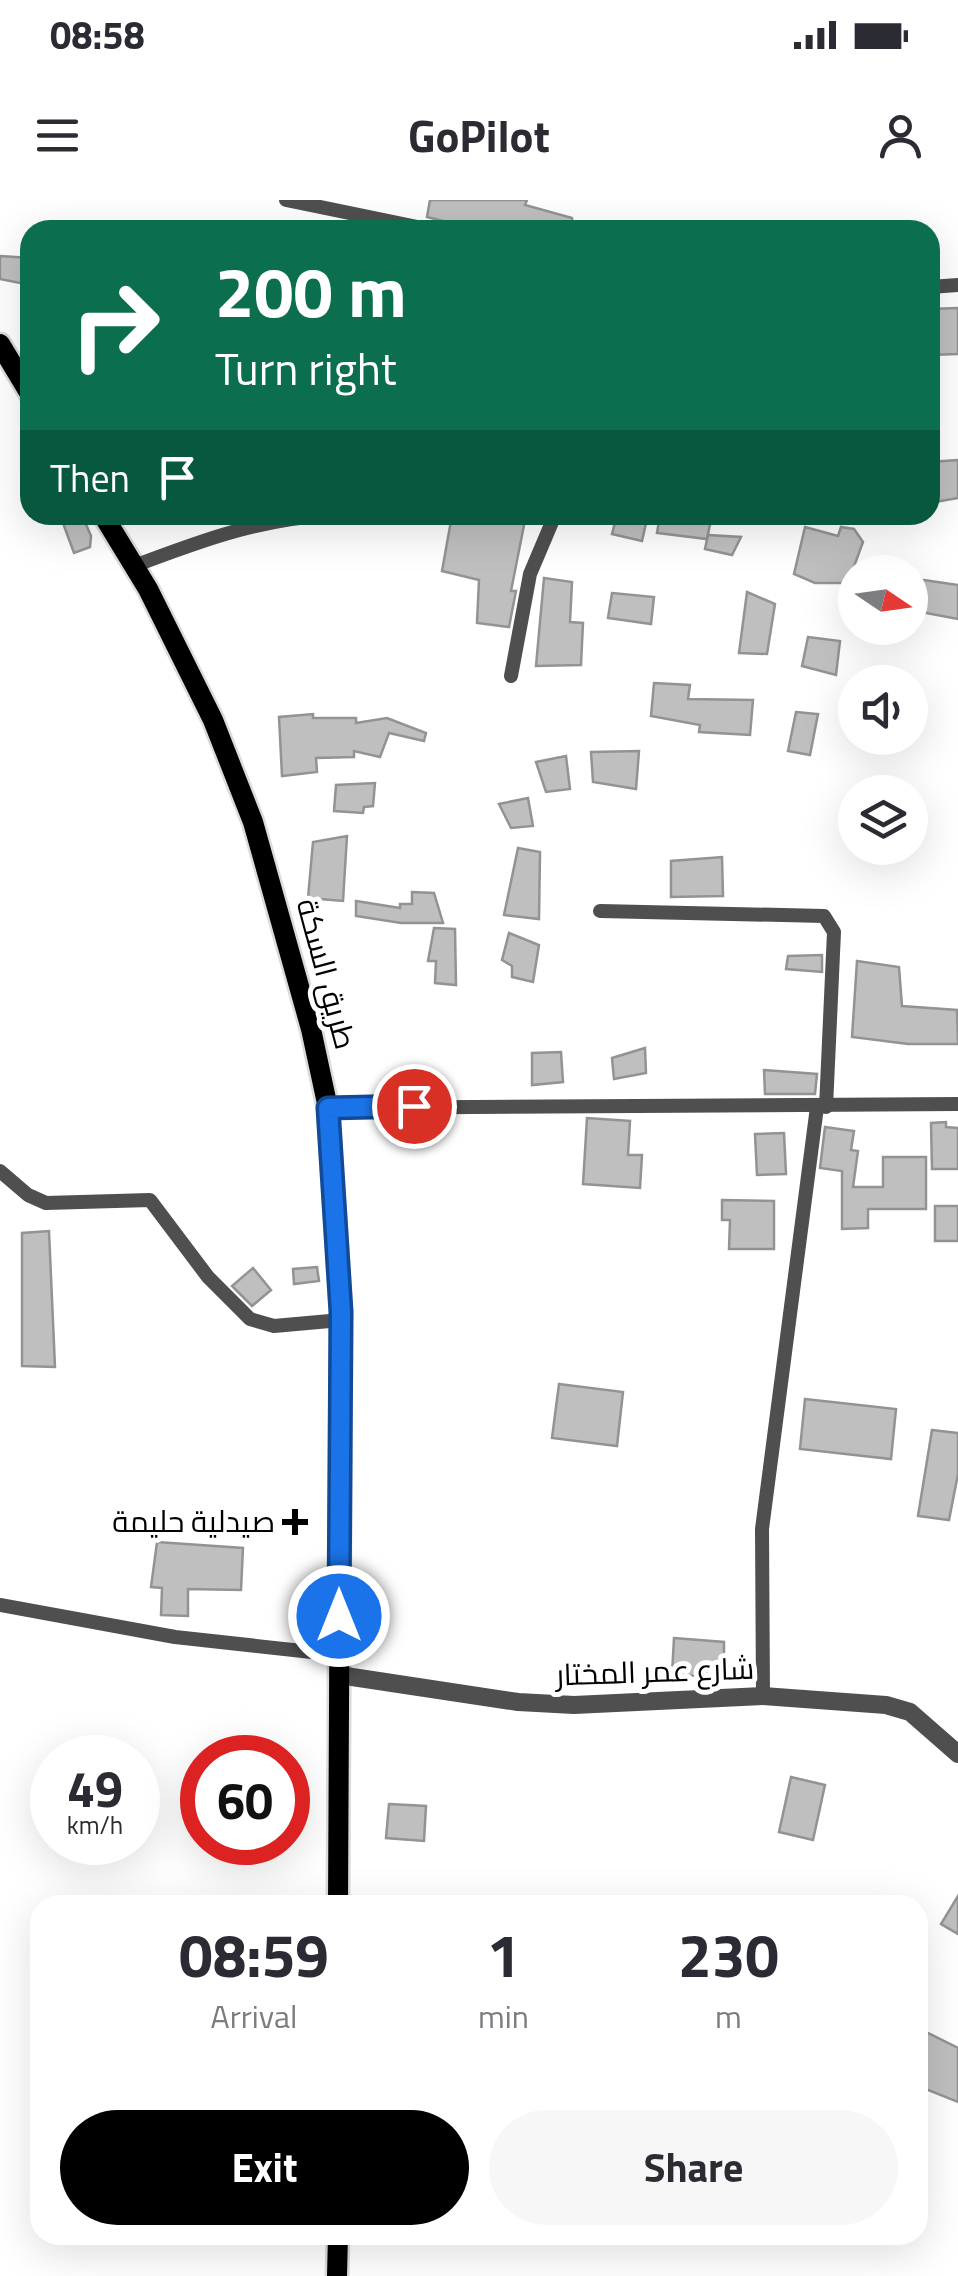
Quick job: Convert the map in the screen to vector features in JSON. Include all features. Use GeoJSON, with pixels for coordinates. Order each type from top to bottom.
{"type":"FeatureCollection","features":[{"type":"Feature","properties":{"kind":"main road"},"geometry":{"type":"LineString","coordinates":[[0,344],[20,377]]}},
{"type":"Feature","properties":{"kind":"main road","name":"طريق السكة"},"geometry":{"type":"LineString","coordinates":[[109,525],[213,720],[253,822],[311,1029],[328,1108],[341,1320],[338,1895]]}},
{"type":"Feature","properties":{"kind":"main road"},"geometry":{"type":"LineString","coordinates":[[338,2245],[338,2276]]}},
{"type":"Feature","properties":{"kind":"street"},"geometry":{"type":"LineString","coordinates":[[286,200],[383,220]]}},
{"type":"Feature","properties":{"kind":"street"},"geometry":{"type":"LineString","coordinates":[[134,566],[252,525]]}},
{"type":"Feature","properties":{"kind":"street"},"geometry":{"type":"LineString","coordinates":[[511,676],[530,574],[550,525]]}},
{"type":"Feature","properties":{"kind":"street"},"geometry":{"type":"LineString","coordinates":[[600,911],[824,916],[834,932],[821,1107],[762,1529],[763,1696]]}},
{"type":"Feature","properties":{"kind":"street"},"geometry":{"type":"LineString","coordinates":[[328,1108],[958,1104]]}},
{"type":"Feature","properties":{"kind":"street"},"geometry":{"type":"LineString","coordinates":[[0,1171],[28,1195],[46,1203],[150,1200],[208,1276],[250,1318],[274,1326],[341,1320]]}},
{"type":"Feature","properties":{"kind":"street"},"geometry":{"type":"LineString","coordinates":[[0,1605],[339,1665]]}},
{"type":"Feature","properties":{"kind":"street","name":"شارع عمر المختار"},"geometry":{"type":"LineString","coordinates":[[339,1665],[518,1702],[574,1705],[763,1696],[886,1705],[910,1712],[958,1754]]}},
{"type":"Feature","properties":{"kind":"building"},"geometry":{"type":"Polygon","coordinates":[[[430,200],[527,200],[525,205],[572,220],[439,220],[427,217],[430,200]]]}},
{"type":"Feature","properties":{"kind":"building"},"geometry":{"type":"Polygon","coordinates":[[[0,256],[20,257],[20,283],[0,279],[0,256]]]}},
{"type":"Feature","properties":{"kind":"building"},"geometry":{"type":"Polygon","coordinates":[[[958,308],[958,354],[940,355],[940,309],[958,308]]]}},
{"type":"Feature","properties":{"kind":"building"},"geometry":{"type":"Polygon","coordinates":[[[958,460],[958,498],[940,501],[940,461],[958,460]]]}},
{"type":"Feature","properties":{"kind":"building"},"geometry":{"type":"Polygon","coordinates":[[[64,525],[86,525],[90,547],[74,553],[64,525]]]}},
{"type":"Feature","properties":{"kind":"building"},"geometry":{"type":"Polygon","coordinates":[[[450,525],[524,525],[511,591],[516,591],[509,627],[477,623],[479,580],[442,571],[450,525]]]}},
{"type":"Feature","properties":{"kind":"building"},"geometry":{"type":"Polygon","coordinates":[[[614,525],[646,525],[642,541],[612,534],[614,525]]]}},
{"type":"Feature","properties":{"kind":"building"},"geometry":{"type":"Polygon","coordinates":[[[658,525],[710,525],[707,539],[657,533],[658,525]]]}},
{"type":"Feature","properties":{"kind":"building"},"geometry":{"type":"Polygon","coordinates":[[[805,527],[838,536],[841,527],[854,529],[863,542],[858,555],[838,555],[838,583],[815,583],[794,574],[805,527]]]}},
{"type":"Feature","properties":{"kind":"building"},"geometry":{"type":"Polygon","coordinates":[[[708,535],[741,537],[732,555],[705,549],[708,535]]]}},
{"type":"Feature","properties":{"kind":"building"},"geometry":{"type":"Polygon","coordinates":[[[544,578],[572,582],[570,622],[583,623],[581,665],[536,666],[544,578]]]}},
{"type":"Feature","properties":{"kind":"building"},"geometry":{"type":"Polygon","coordinates":[[[928,581],[958,585],[958,619],[928,613],[928,581]]]}},
{"type":"Feature","properties":{"kind":"building"},"geometry":{"type":"Polygon","coordinates":[[[747,592],[775,604],[767,654],[739,653],[747,592]]]}},
{"type":"Feature","properties":{"kind":"building"},"geometry":{"type":"Polygon","coordinates":[[[612,593],[654,597],[651,624],[608,618],[612,593]]]}},
{"type":"Feature","properties":{"kind":"building"},"geometry":{"type":"Polygon","coordinates":[[[808,637],[838,641],[836,675],[802,666],[808,637]]]}},
{"type":"Feature","properties":{"kind":"building"},"geometry":{"type":"Polygon","coordinates":[[[654,683],[690,685],[688,699],[753,700],[750,735],[699,732],[700,725],[651,716],[654,683]]]}},
{"type":"Feature","properties":{"kind":"building"},"geometry":{"type":"Polygon","coordinates":[[[796,712],[818,714],[810,755],[788,751],[796,712]]]}},
{"type":"Feature","properties":{"kind":"building"},"geometry":{"type":"Polygon","coordinates":[[[313,714],[313,718],[356,718],[356,723],[387,718],[426,733],[424,741],[389,733],[380,757],[354,751],[354,757],[316,758],[317,772],[282,776],[279,717],[313,714]]]}},
{"type":"Feature","properties":{"kind":"building"},"geometry":{"type":"Polygon","coordinates":[[[639,751],[636,789],[593,782],[591,752],[639,751]]]}},
{"type":"Feature","properties":{"kind":"building"},"geometry":{"type":"Polygon","coordinates":[[[566,756],[570,789],[546,792],[536,762],[566,756]]]}},
{"type":"Feature","properties":{"kind":"building"},"geometry":{"type":"Polygon","coordinates":[[[375,783],[373,806],[364,807],[363,813],[334,811],[336,785],[375,783]]]}},
{"type":"Feature","properties":{"kind":"building"},"geometry":{"type":"Polygon","coordinates":[[[528,798],[533,826],[511,828],[499,804],[528,798]]]}},
{"type":"Feature","properties":{"kind":"building"},"geometry":{"type":"Polygon","coordinates":[[[347,836],[343,901],[308,898],[313,842],[347,836]]]}},
{"type":"Feature","properties":{"kind":"building"},"geometry":{"type":"Polygon","coordinates":[[[518,848],[540,852],[539,919],[504,915],[518,848]]]}},
{"type":"Feature","properties":{"kind":"building"},"geometry":{"type":"Polygon","coordinates":[[[722,857],[723,896],[671,897],[671,861],[722,857]]]}},
{"type":"Feature","properties":{"kind":"building"},"geometry":{"type":"Polygon","coordinates":[[[412,892],[434,893],[443,923],[401,923],[356,916],[356,901],[400,908],[400,904],[412,904],[412,892]]]}},
{"type":"Feature","properties":{"kind":"building"},"geometry":{"type":"Polygon","coordinates":[[[434,928],[455,929],[456,985],[435,983],[436,961],[428,961],[434,928]]]}},
{"type":"Feature","properties":{"kind":"building"},"geometry":{"type":"Polygon","coordinates":[[[509,933],[539,945],[533,982],[512,977],[512,966],[502,960],[509,933]]]}},
{"type":"Feature","properties":{"kind":"building"},"geometry":{"type":"Polygon","coordinates":[[[822,955],[822,972],[786,969],[788,956],[822,955]]]}},
{"type":"Feature","properties":{"kind":"building"},"geometry":{"type":"Polygon","coordinates":[[[857,961],[899,967],[902,1006],[957,1010],[958,1044],[908,1044],[852,1037],[857,961]]]}},
{"type":"Feature","properties":{"kind":"building"},"geometry":{"type":"Polygon","coordinates":[[[645,1048],[646,1073],[614,1079],[612,1058],[645,1048]]]}},
{"type":"Feature","properties":{"kind":"building"},"geometry":{"type":"Polygon","coordinates":[[[561,1052],[563,1082],[532,1085],[532,1053],[561,1052]]]}},
{"type":"Feature","properties":{"kind":"building"},"geometry":{"type":"Polygon","coordinates":[[[764,1070],[817,1074],[815,1094],[765,1094],[764,1070]]]}},
{"type":"Feature","properties":{"kind":"building"},"geometry":{"type":"Polygon","coordinates":[[[587,1118],[630,1121],[628,1155],[642,1155],[640,1188],[583,1184],[587,1118]]]}},
{"type":"Feature","properties":{"kind":"building"},"geometry":{"type":"Polygon","coordinates":[[[946,1122],[946,1127],[958,1128],[958,1169],[932,1169],[931,1123],[946,1122]]]}},
{"type":"Feature","properties":{"kind":"building"},"geometry":{"type":"Polygon","coordinates":[[[825,1127],[854,1131],[851,1150],[858,1151],[853,1187],[883,1187],[883,1157],[926,1157],[926,1209],[868,1209],[868,1228],[842,1229],[842,1171],[820,1168],[825,1127]]]}},
{"type":"Feature","properties":{"kind":"building"},"geometry":{"type":"Polygon","coordinates":[[[784,1133],[786,1174],[757,1175],[755,1134],[784,1133]]]}},
{"type":"Feature","properties":{"kind":"building"},"geometry":{"type":"Polygon","coordinates":[[[722,1200],[774,1201],[774,1249],[729,1249],[730,1220],[722,1220],[722,1200]]]}},
{"type":"Feature","properties":{"kind":"building"},"geometry":{"type":"Polygon","coordinates":[[[935,1206],[958,1206],[958,1241],[935,1241],[935,1206]]]}},
{"type":"Feature","properties":{"kind":"building"},"geometry":{"type":"Polygon","coordinates":[[[49,1231],[55,1367],[22,1366],[22,1233],[49,1231]]]}},
{"type":"Feature","properties":{"kind":"building"},"geometry":{"type":"Polygon","coordinates":[[[317,1267],[319,1281],[294,1284],[293,1269],[317,1267]]]}},
{"type":"Feature","properties":{"kind":"building"},"geometry":{"type":"Polygon","coordinates":[[[253,1268],[271,1290],[252,1306],[232,1286],[253,1268]]]}},
{"type":"Feature","properties":{"kind":"building"},"geometry":{"type":"Polygon","coordinates":[[[559,1384],[623,1392],[617,1446],[552,1438],[559,1384]]]}},
{"type":"Feature","properties":{"kind":"building"},"geometry":{"type":"Polygon","coordinates":[[[805,1399],[896,1409],[891,1459],[800,1449],[805,1399]]]}},
{"type":"Feature","properties":{"kind":"building"},"geometry":{"type":"Polygon","coordinates":[[[932,1430],[958,1433],[958,1474],[949,1520],[918,1516],[932,1430]]]}},
{"type":"Feature","properties":{"kind":"building"},"geometry":{"type":"Polygon","coordinates":[[[157,1542],[243,1548],[241,1590],[188,1589],[188,1616],[161,1615],[162,1588],[151,1587],[157,1542]]]}},
{"type":"Feature","properties":{"kind":"building"},"geometry":{"type":"Polygon","coordinates":[[[674,1638],[724,1642],[724,1678],[672,1674],[674,1638]]]}},
{"type":"Feature","properties":{"kind":"building"},"geometry":{"type":"Polygon","coordinates":[[[791,1777],[825,1785],[813,1840],[779,1832],[791,1777]]]}},
{"type":"Feature","properties":{"kind":"building"},"geometry":{"type":"Polygon","coordinates":[[[389,1804],[426,1806],[424,1841],[386,1838],[389,1804]]]}},
{"type":"Feature","properties":{"kind":"building"},"geometry":{"type":"Polygon","coordinates":[[[958,1896],[958,1934],[941,1924],[958,1896]]]}},
{"type":"Feature","properties":{"kind":"building"},"geometry":{"type":"Polygon","coordinates":[[[928,2033],[958,2048],[958,2102],[928,2090],[928,2033]]]}},
{"type":"Feature","properties":{"kind":"place","name":"صيدلية حليمة"},"geometry":{"type":"Point","coordinates":[295,1522]}},
{"type":"Feature","properties":{"kind":"route"},"geometry":{"type":"LineString","coordinates":[[339,1616],[341,1312],[328,1108],[414,1106]]}}]}
